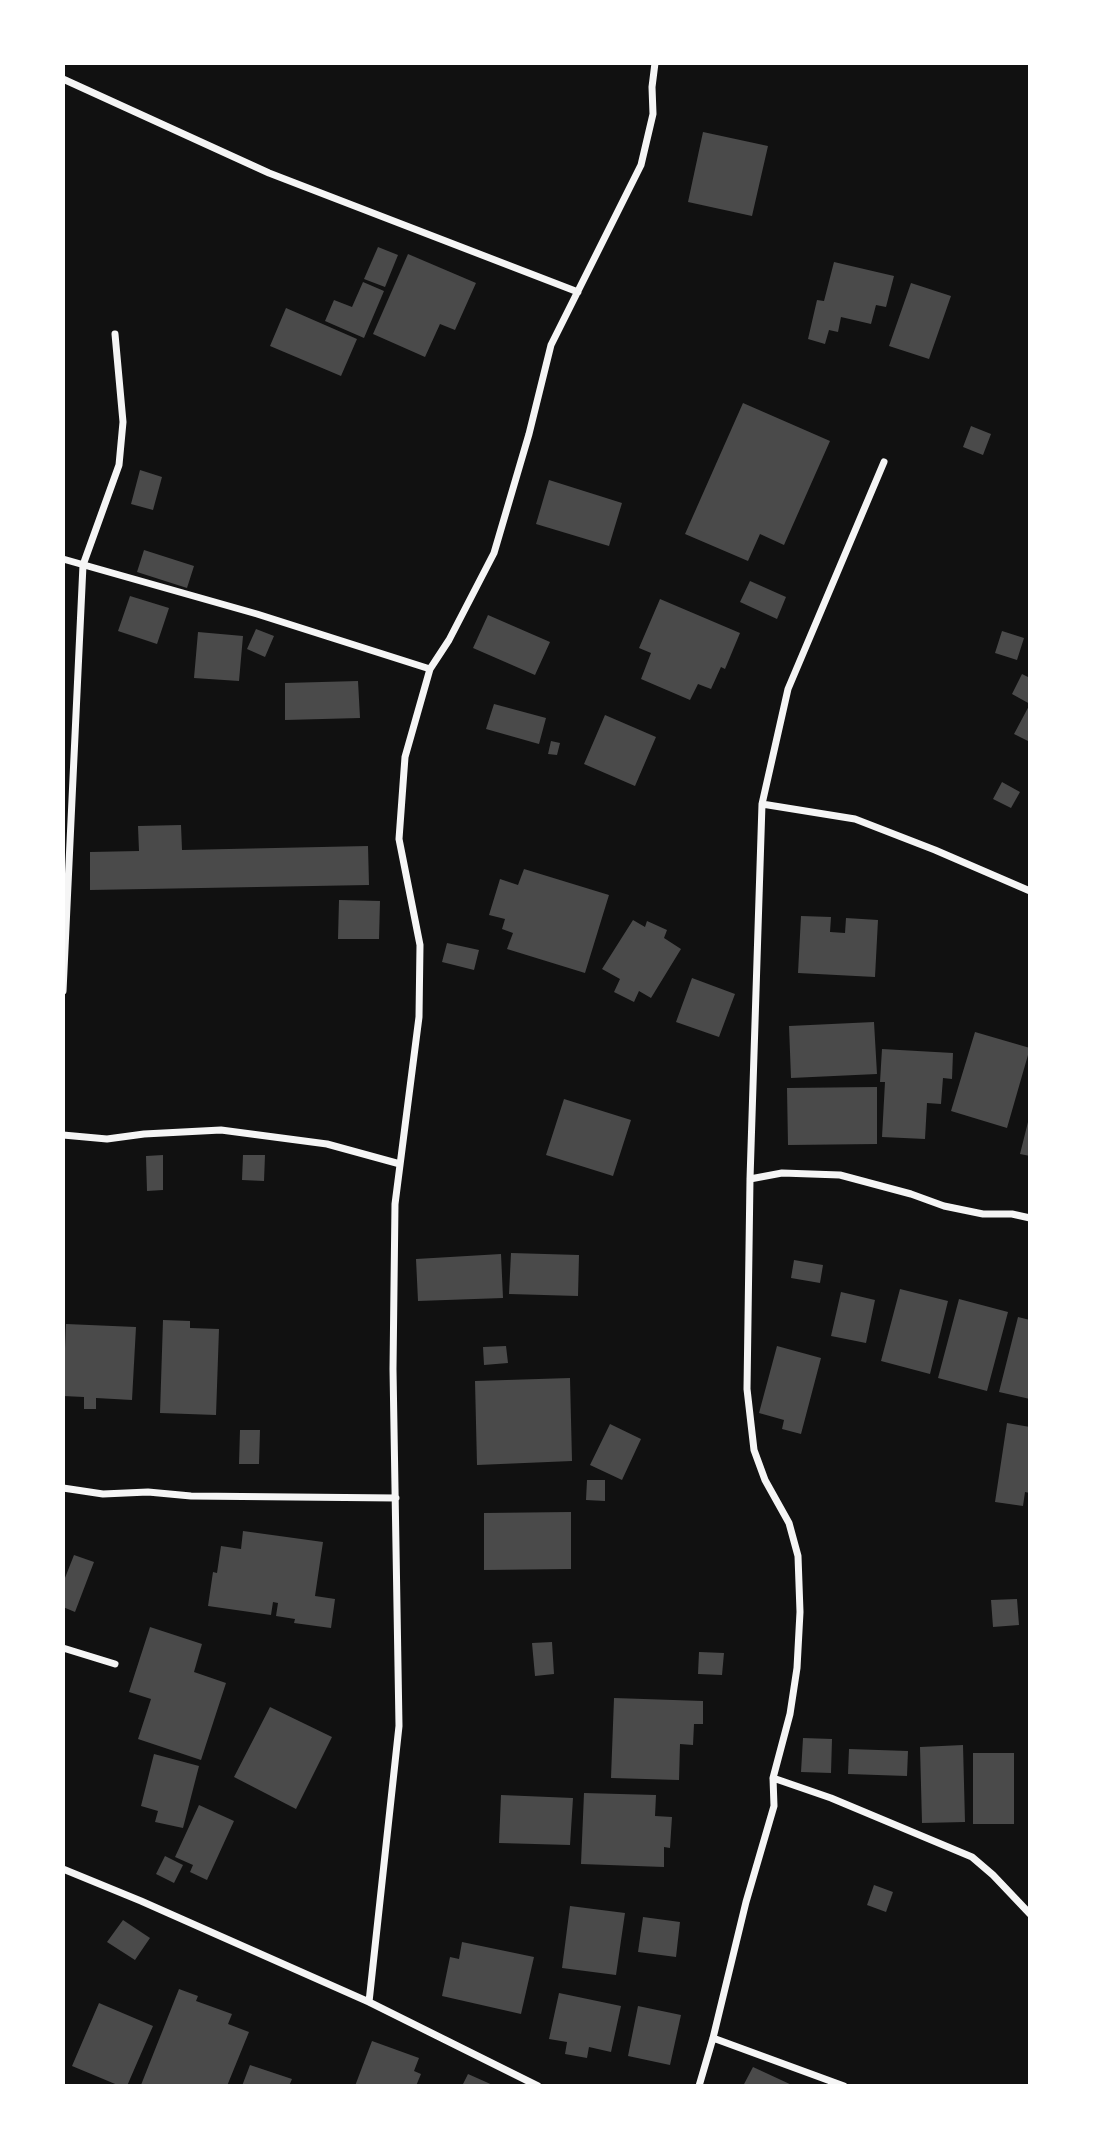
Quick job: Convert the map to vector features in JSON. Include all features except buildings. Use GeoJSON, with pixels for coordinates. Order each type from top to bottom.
{"type":"FeatureCollection","features":[{"type":"Feature","properties":{"kind":"street"},"geometry":{"type":"LineString","coordinates":[[369,2002],[399,1727],[393,1369],[394,1231],[395,1204],[419,1017],[420,944],[399,839],[405,757],[430,669],[449,640],[494,553],[529,434],[551,345],[641,165],[653,114],[655,63]]}},
{"type":"Feature","properties":{"kind":"street"},"geometry":{"type":"LineString","coordinates":[[63,79],[269,173],[578,292]]}},
{"type":"Feature","properties":{"kind":"street"},"geometry":{"type":"LineString","coordinates":[[63,991],[83,565],[120,465],[123,422],[115,334]]}},
{"type":"Feature","properties":{"kind":"street"},"geometry":{"type":"LineString","coordinates":[[699,2086],[746,1902],[774,1806],[773,1778],[790,1714],[797,1668],[800,1612],[798,1556],[789,1522],[765,1480],[754,1450],[747,1389],[750,1179],[762,804],[788,689],[884,462]]}},
{"type":"Feature","properties":{"kind":"street"},"geometry":{"type":"LineString","coordinates":[[63,559],[257,614],[430,669]]}},
{"type":"Feature","properties":{"kind":"street"},"geometry":{"type":"LineString","coordinates":[[762,804],[855,819],[1030,891]]}},
{"type":"Feature","properties":{"kind":"street"},"geometry":{"type":"LineString","coordinates":[[63,1135],[107,1139],[221,1130],[327,1144],[400,1164]]}},
{"type":"Feature","properties":{"kind":"street"},"geometry":{"type":"LineString","coordinates":[[750,1179],[782,1173],[840,1175],[944,1206],[983,1214],[1012,1214],[1030,1218]]}},
{"type":"Feature","properties":{"kind":"street"},"geometry":{"type":"LineString","coordinates":[[63,1488],[103,1494],[148,1492],[191,1496],[396,1498]]}},
{"type":"Feature","properties":{"kind":"street"},"geometry":{"type":"LineString","coordinates":[[63,1648],[115,1664]]}},
{"type":"Feature","properties":{"kind":"street"},"geometry":{"type":"LineString","coordinates":[[773,1778],[831,1798],[972,1857],[1030,1913]]}},
{"type":"Feature","properties":{"kind":"street"},"geometry":{"type":"LineString","coordinates":[[63,1869],[141,1900],[369,2002],[538,2086]]}},
{"type":"Feature","properties":{"kind":"street"},"geometry":{"type":"LineString","coordinates":[[713,2038],[844,2086]]}}]}
